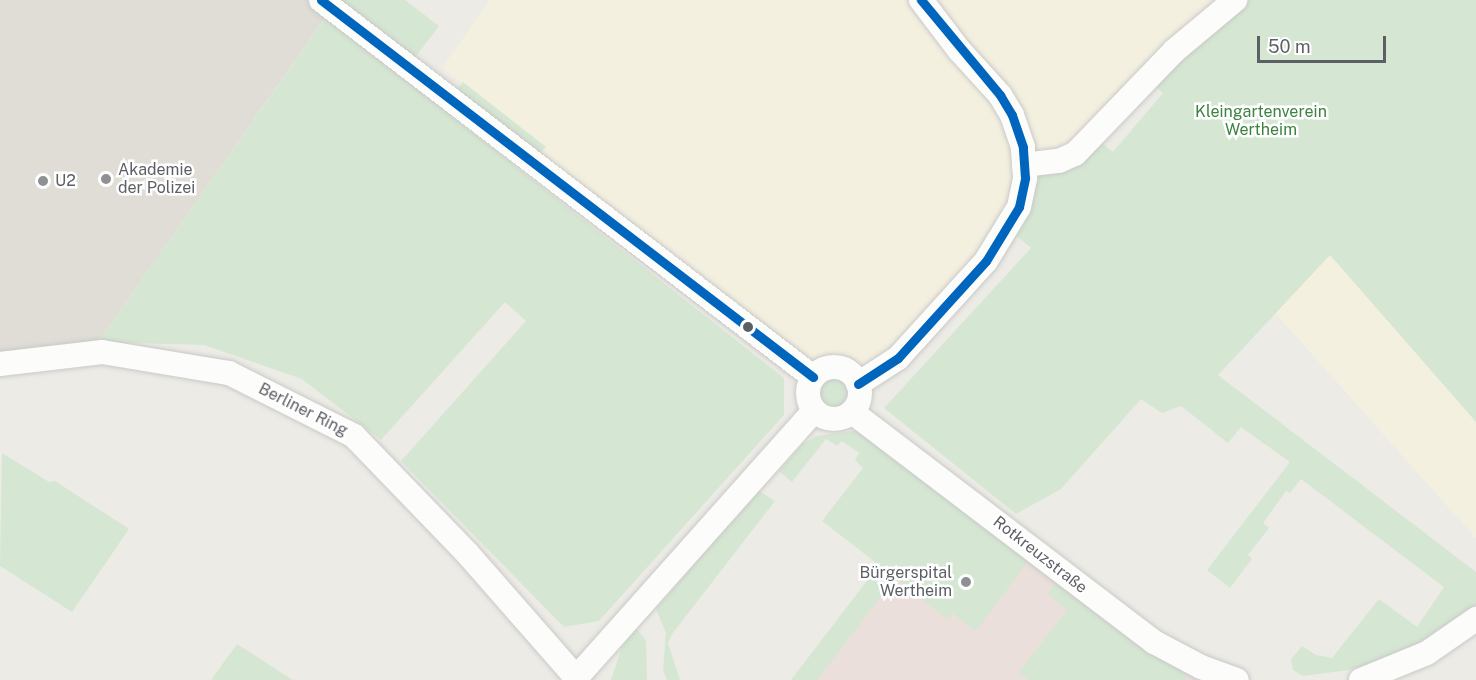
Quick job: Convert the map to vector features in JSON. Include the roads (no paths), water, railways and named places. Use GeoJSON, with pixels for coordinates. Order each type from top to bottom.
{"type":"FeatureCollection","features":[{"type":"Feature","properties":{"kind":"street"},"geometry":{"type":"LineString","coordinates":[[321,0],[813,377]]}},
{"type":"Feature","properties":{"kind":"street"},"geometry":{"type":"LineString","coordinates":[[858,384],[898,358],[986,261],[1019,207],[1024,165],[1023,147],[1000,95],[959,50],[921,0]]}},
{"type":"Feature","properties":{"kind":"street"},"geometry":{"type":"LineString","coordinates":[[1024,165],[1059,161],[1075,154],[1174,51],[1235,0]]}},
{"type":"Feature","properties":{"kind":"street","name":"Berliner Ring"},"geometry":{"type":"LineString","coordinates":[[0,364],[102,352],[228,373],[354,436],[467,553],[577,679]]}},
{"type":"Feature","properties":{"kind":"street"},"geometry":{"type":"LineString","coordinates":[[836,367],[848,372],[858,384],[860,396],[852,412],[835,420],[814,411],[807,394],[813,377],[836,367]]}},
{"type":"Feature","properties":{"kind":"street"},"geometry":{"type":"LineString","coordinates":[[577,679],[814,411]]}},
{"type":"Feature","properties":{"kind":"street","name":"Rotkreuzstraße"},"geometry":{"type":"LineString","coordinates":[[852,412],[1154,642],[1201,667],[1237,680]]}},
{"type":"Feature","properties":{"kind":"street"},"geometry":{"type":"LineString","coordinates":[[1373,678],[1428,653],[1476,619]]}},
{"type":"Feature","properties":{"kind":"place","name":"Akademie der Polizei"},"geometry":{"type":"Point","coordinates":[106,179]}},
{"type":"Feature","properties":{"kind":"place","name":"U2"},"geometry":{"type":"Point","coordinates":[43,181]}},
{"type":"Feature","properties":{"kind":"place","name":"Bürgerspital Wertheim"},"geometry":{"type":"Point","coordinates":[966,582]}},
{"type":"Feature","properties":{"kind":"park label","name":"Kleingartenverein Wertheim"},"geometry":{"type":"Point","coordinates":[1261,121]}}]}
